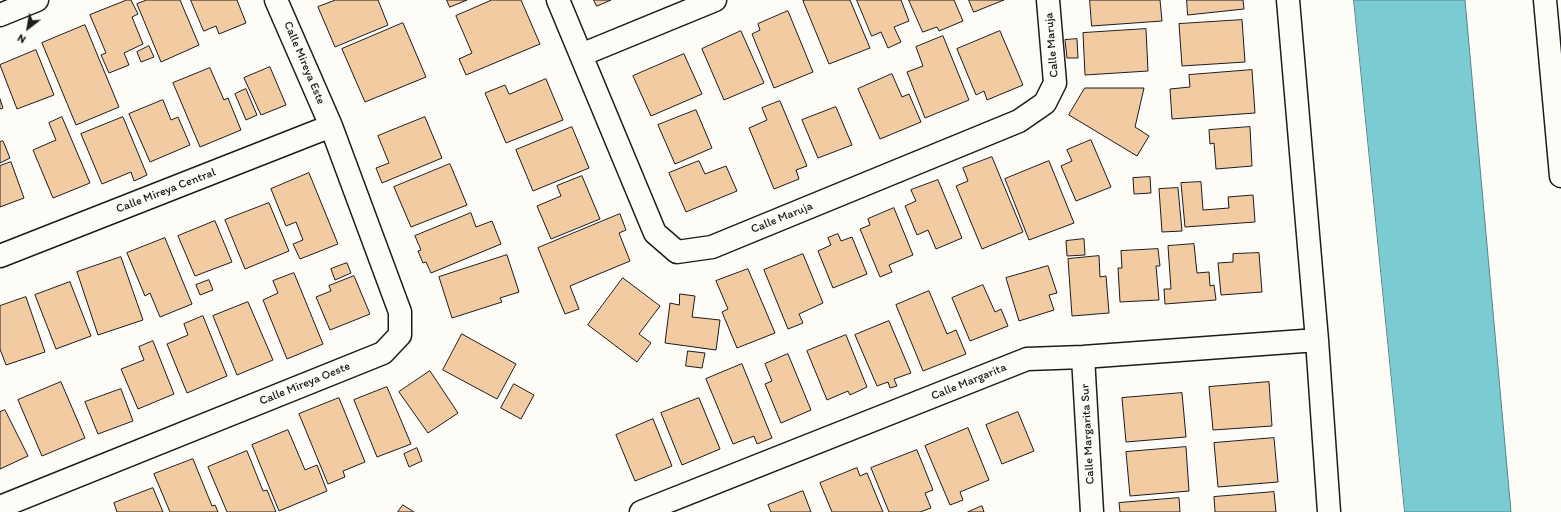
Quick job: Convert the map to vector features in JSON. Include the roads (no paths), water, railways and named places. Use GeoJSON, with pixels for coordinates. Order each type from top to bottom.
{"type":"FeatureCollection","features":[{"type":"Feature","properties":{"kind":"street"},"geometry":{"type":"LineString","coordinates":[[0,15],[37,0]]}},
{"type":"Feature","properties":{"kind":"street","name":"Calle Mireya Este"},"geometry":{"type":"LineString","coordinates":[[276,0],[331,126]]}},
{"type":"Feature","properties":{"kind":"street","name":"Calle Maruja"},"geometry":{"type":"LineString","coordinates":[[558,0],[655,234],[677,252],[712,247],[1019,121],[1045,103],[1055,83],[1048,0]]}},
{"type":"Feature","properties":{"kind":"street"},"geometry":{"type":"LineString","coordinates":[[581,55],[715,0]]}},
{"type":"Feature","properties":{"kind":"street"},"geometry":{"type":"LineString","coordinates":[[1288,0],[1317,340],[1329,512]]}},
{"type":"Feature","properties":{"kind":"street"},"geometry":{"type":"LineString","coordinates":[[1545,0],[1561,176]]}},
{"type":"Feature","properties":{"kind":"street","name":"Calle Mireya Central"},"geometry":{"type":"LineString","coordinates":[[0,256],[331,126]]}},
{"type":"Feature","properties":{"kind":"street","name":"Calle Mireya Oeste"},"geometry":{"type":"LineString","coordinates":[[0,507],[383,353],[400,335],[400,312],[331,126]]}},
{"type":"Feature","properties":{"kind":"street","name":"Calle Margarita"},"geometry":{"type":"LineString","coordinates":[[641,512],[1027,359],[1083,357],[1317,340]]}},
{"type":"Feature","properties":{"kind":"street","name":"Calle Margarita Sur"},"geometry":{"type":"LineString","coordinates":[[1083,357],[1092,512]]}},
{"type":"Feature","properties":{"kind":"water"},"geometry":{"type":"Polygon","coordinates":[[[1354,0],[1465,0],[1511,512],[1405,512],[1354,0]]]}}]}
